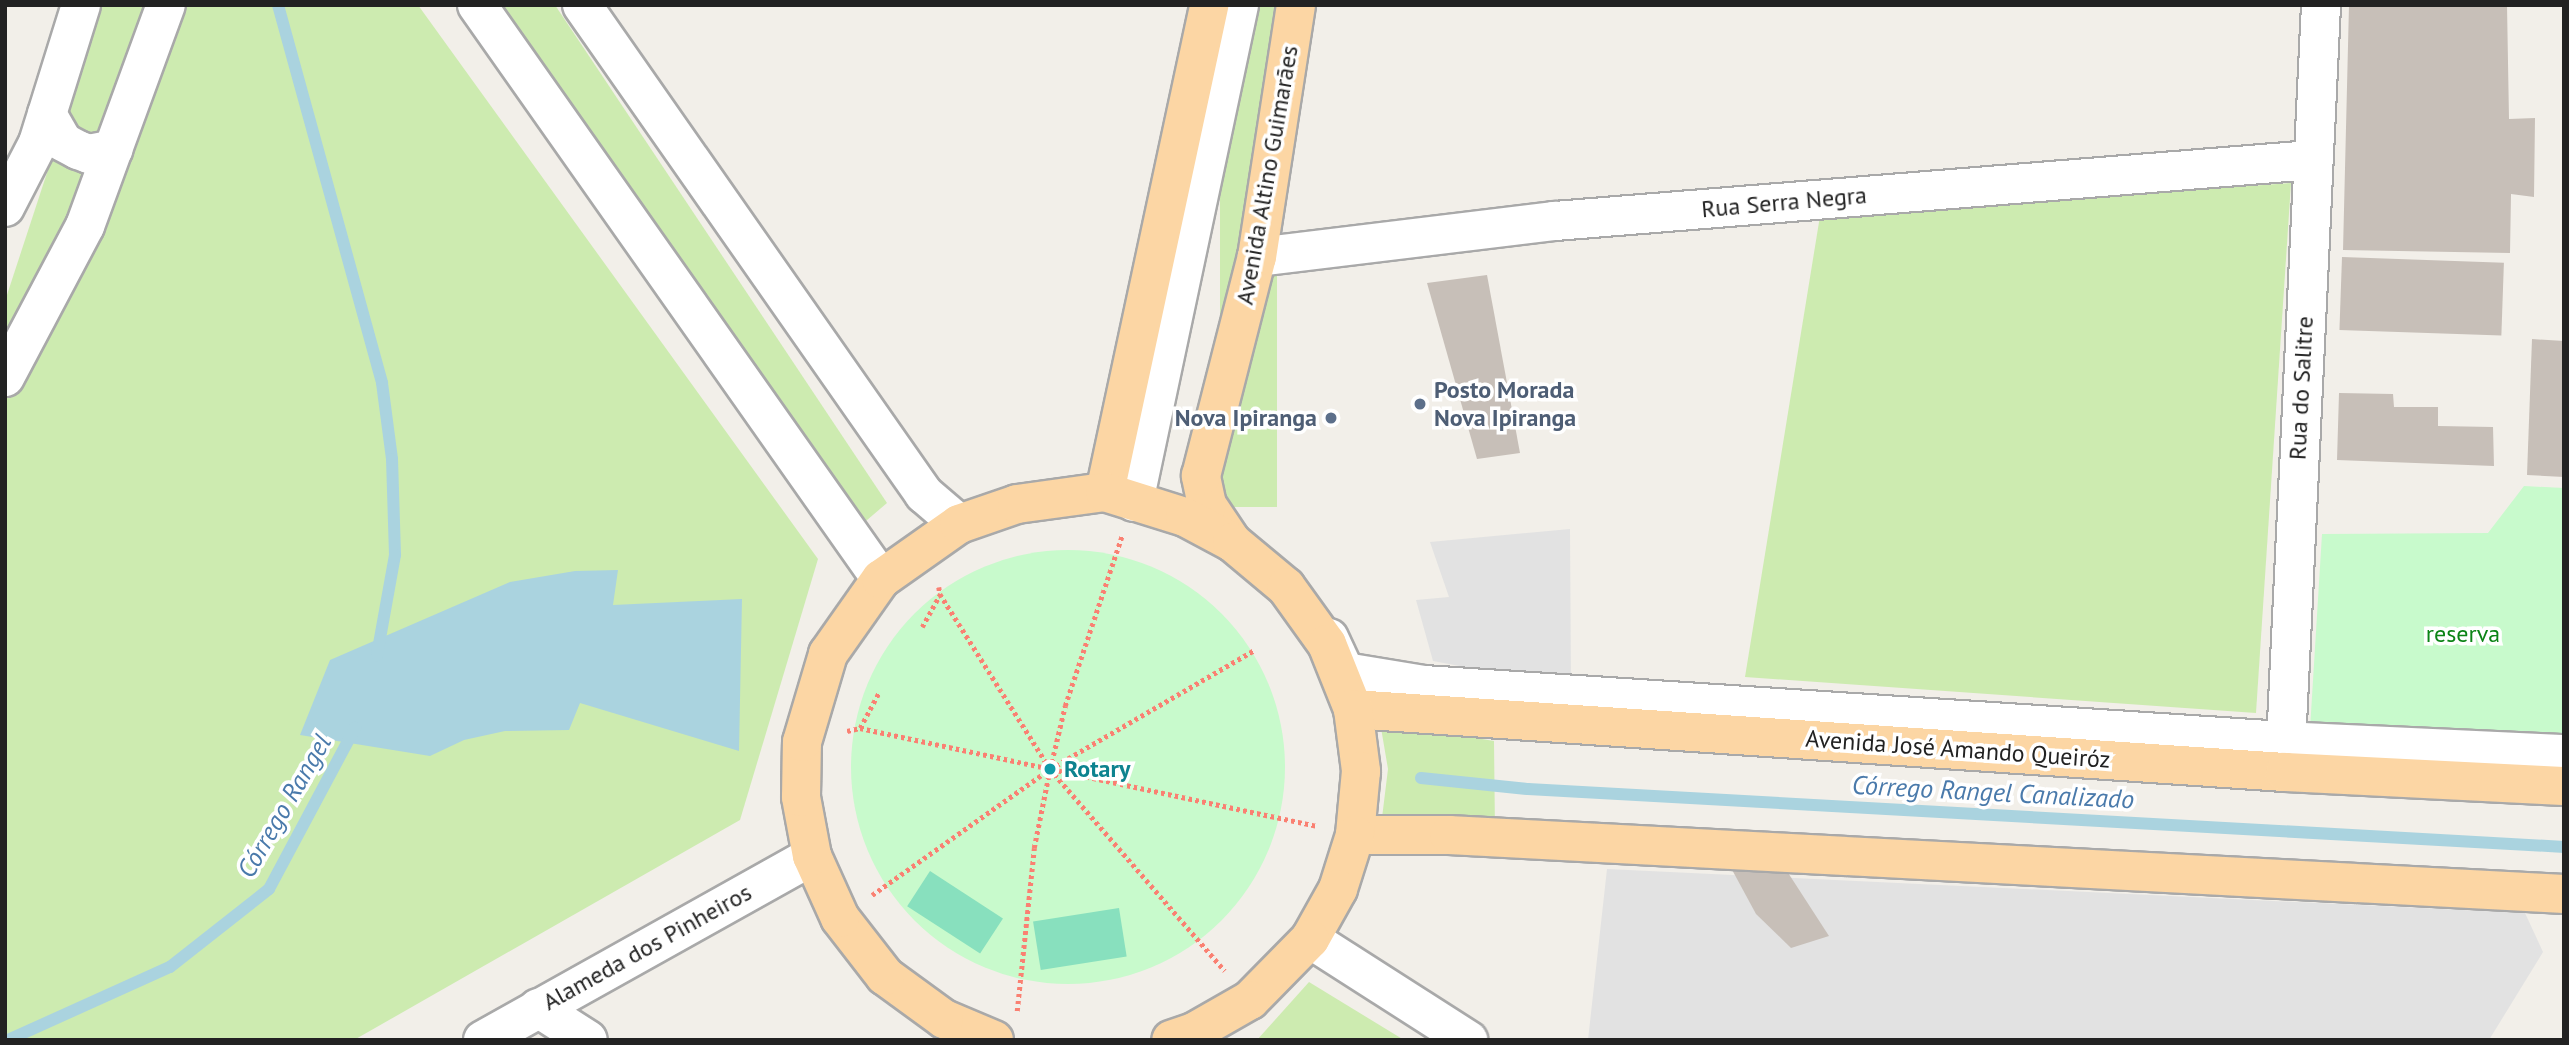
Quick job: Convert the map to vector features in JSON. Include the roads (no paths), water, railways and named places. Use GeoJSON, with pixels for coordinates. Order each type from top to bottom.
{"type":"FeatureCollection","features":[{"type":"Feature","properties":{"kind":"main road"},"geometry":{"type":"LineString","coordinates":[[1119,497],[1209,5]]}},
{"type":"Feature","properties":{"kind":"main road","name":"Avenida Altino Guimarães"},"geometry":{"type":"LineString","coordinates":[[1232,542],[1207,505],[1202,476],[1257,257],[1296,5]]}},
{"type":"Feature","properties":{"kind":"main road"},"geometry":{"type":"LineString","coordinates":[[1005,1033],[944,1019],[885,976],[839,918],[812,856],[801,797],[802,742],[828,654],[881,579],[948,531],[1017,504],[1119,497],[1185,517],[1232,542],[1286,587],[1327,644],[1353,709],[1362,771],[1355,835],[1338,889],[1310,939],[1250,1000],[1186,1038]]}},
{"type":"Feature","properties":{"kind":"main road","name":"Avenida José Amando Queiróz"},"geometry":{"type":"LineString","coordinates":[[1353,709],[2285,756],[2564,786]]}},
{"type":"Feature","properties":{"kind":"main road"},"geometry":{"type":"LineString","coordinates":[[1355,835],[1450,835],[2564,894]]}},
{"type":"Feature","properties":{"kind":"street"},"geometry":{"type":"LineString","coordinates":[[5,207],[38,143],[81,5]]}},
{"type":"Feature","properties":{"kind":"street"},"geometry":{"type":"LineString","coordinates":[[5,377],[85,226],[166,5]]}},
{"type":"Feature","properties":{"kind":"street"},"geometry":{"type":"LineString","coordinates":[[477,5],[881,579]]}},
{"type":"Feature","properties":{"kind":"street"},"geometry":{"type":"LineString","coordinates":[[582,5],[948,531]]}},
{"type":"Feature","properties":{"kind":"street"},"geometry":{"type":"LineString","coordinates":[[1119,497],[1238,5]]}},
{"type":"Feature","properties":{"kind":"street","name":"Rua do Salitre"},"geometry":{"type":"LineString","coordinates":[[2285,756],[2321,5]]}},
{"type":"Feature","properties":{"kind":"street"},"geometry":{"type":"LineString","coordinates":[[47,114],[63,142],[78,150],[89,154],[114,149]]}},
{"type":"Feature","properties":{"kind":"street","name":"Rua Serra Negra"},"geometry":{"type":"LineString","coordinates":[[1257,257],[1555,221],[2312,160]]}},
{"type":"Feature","properties":{"kind":"street"},"geometry":{"type":"LineString","coordinates":[[1204,488],[1300,581],[1345,672],[1424,685],[2285,756],[2564,754]]}},
{"type":"Feature","properties":{"kind":"street","name":"Alameda dos Pinheiros"},"geometry":{"type":"LineString","coordinates":[[483,1040],[812,856]]}},
{"type":"Feature","properties":{"kind":"street"},"geometry":{"type":"LineString","coordinates":[[1310,939],[1468,1040]]}},
{"type":"Feature","properties":{"kind":"street"},"geometry":{"type":"LineString","coordinates":[[538,1008],[588,1040]]}},
{"type":"Feature","properties":{"kind":"water"},"geometry":{"type":"Polygon","coordinates":[[[618,570],[613,605],[742,599],[739,751],[580,703],[569,730],[505,731],[464,740],[430,756],[300,735],[330,660],[510,582],[575,571],[618,570]]]}},
{"type":"Feature","properties":{"kind":"waterway"},"geometry":{"type":"LineString","coordinates":[[278,5],[382,383],[392,459],[395,555],[377,655]]}},
{"type":"Feature","properties":{"kind":"waterway","name":"Córrego Rangel"},"geometry":{"type":"LineString","coordinates":[[8,1040],[170,967],[269,889],[355,728]]}},
{"type":"Feature","properties":{"kind":"waterway","name":"Córrego Rangel Canalizado"},"geometry":{"type":"LineString","coordinates":[[1421,778],[1528,789],[2564,847]]}},
{"type":"Feature","properties":{"kind":"place","name":"Posto Morada Nova Ipiranga"},"geometry":{"type":"Point","coordinates":[1420,404]}},
{"type":"Feature","properties":{"kind":"place","name":"Nova Ipiranga"},"geometry":{"type":"Point","coordinates":[1331,418]}},
{"type":"Feature","properties":{"kind":"place","name":"Rotary"},"geometry":{"type":"Point","coordinates":[1050,769]}},
{"type":"Feature","properties":{"kind":"park label","name":"reserva"},"geometry":{"type":"Point","coordinates":[2463,634]}}]}
